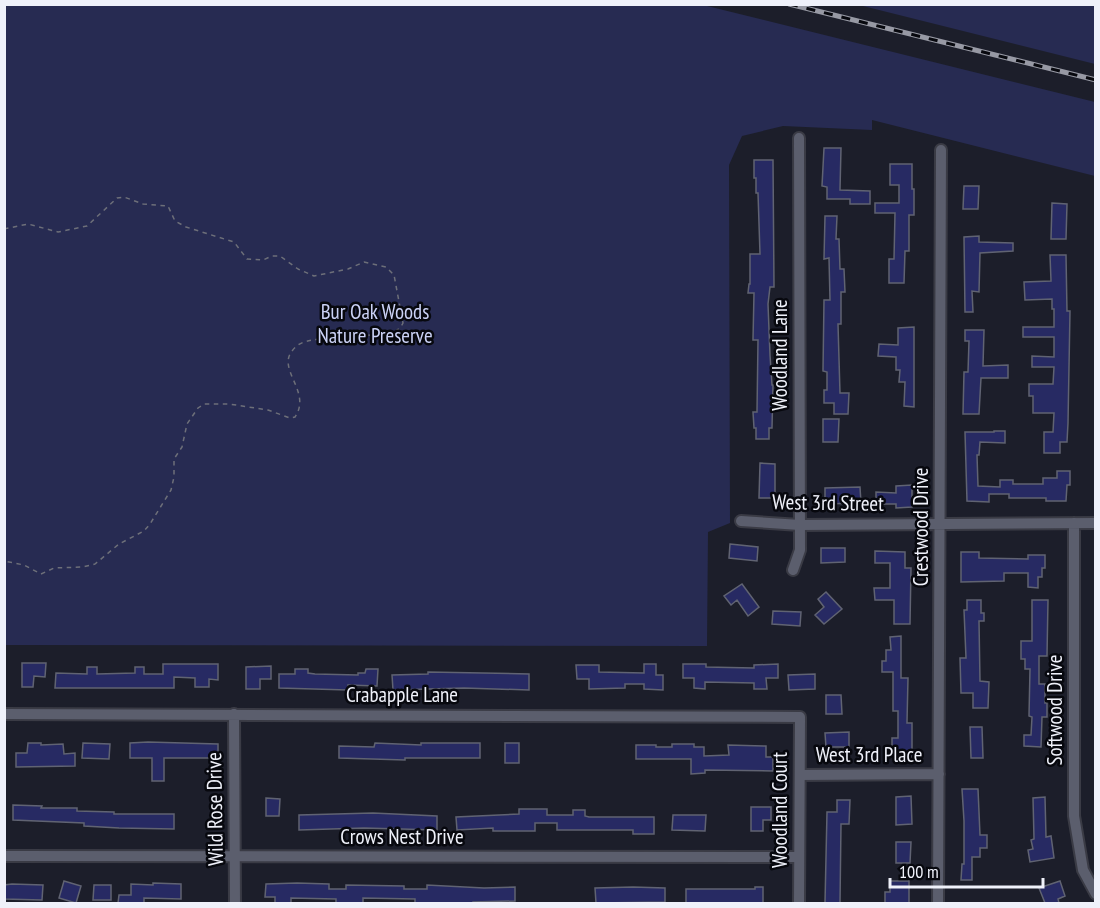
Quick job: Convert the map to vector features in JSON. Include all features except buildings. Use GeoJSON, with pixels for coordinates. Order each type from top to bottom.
{"type":"FeatureCollection","features":[{"type":"Feature","properties":{"kind":"street","name":"Woodland Lane"},"geometry":{"type":"LineString","coordinates":[[793,570],[800,549],[799,138]]}},
{"type":"Feature","properties":{"kind":"street","name":"Crestwood Drive"},"geometry":{"type":"LineString","coordinates":[[938,903],[941,150]]}},
{"type":"Feature","properties":{"kind":"street","name":"West 3rd Street"},"geometry":{"type":"LineString","coordinates":[[741,521],[800,525],[1095,523]]}},
{"type":"Feature","properties":{"kind":"street","name":"Softwood Drive"},"geometry":{"type":"LineString","coordinates":[[1074,523],[1074,816],[1083,870],[1095,894]]}},
{"type":"Feature","properties":{"kind":"street","name":"Crabapple Lane"},"geometry":{"type":"LineString","coordinates":[[4,714],[800,717]]}},
{"type":"Feature","properties":{"kind":"street","name":"Wild Rose Drive"},"geometry":{"type":"LineString","coordinates":[[234,714],[235,903]]}},
{"type":"Feature","properties":{"kind":"street","name":"Woodland Court"},"geometry":{"type":"LineString","coordinates":[[799,903],[800,717]]}},
{"type":"Feature","properties":{"kind":"street","name":"West 3rd Place"},"geometry":{"type":"LineString","coordinates":[[800,775],[939,774]]}},
{"type":"Feature","properties":{"kind":"street","name":"Crows Nest Drive"},"geometry":{"type":"LineString","coordinates":[[4,856],[799,857]]}},
{"type":"Feature","properties":{"kind":"path"},"geometry":{"type":"LineString","coordinates":[[4,229],[26,225],[58,232],[87,226],[117,198],[124,197],[142,204],[168,206],[175,221],[186,227],[234,242],[247,259],[263,260],[272,256],[280,256],[298,269],[314,276],[348,269],[364,262],[379,264],[392,271],[403,323],[402,327],[397,330],[380,335],[357,337],[338,334],[309,339],[296,347],[289,357],[290,371],[300,395],[301,405],[295,417],[290,418],[268,410],[229,404],[204,404],[198,408],[187,424],[182,447],[174,459],[171,490],[150,524],[144,531],[119,544],[94,564],[83,567],[54,568],[41,574],[24,566],[4,561]]}},
{"type":"Feature","properties":{"kind":"green space","name":"Bur Oak Woods Nature Preserve"},"geometry":{"type":"Polygon","coordinates":[[[5,4],[703,5],[1095,102],[1095,176],[872,120],[872,130],[783,126],[742,136],[729,165],[730,523],[708,532],[707,646],[5,645],[5,4]]]}},
{"type":"Feature","properties":{"kind":"green space"},"geometry":{"type":"Polygon","coordinates":[[[859,5],[1095,5],[1095,64],[859,5]]]}},
{"type":"Feature","properties":{"kind":"railway"},"geometry":{"type":"LineString","coordinates":[[789,4],[1096,80]]}}]}
